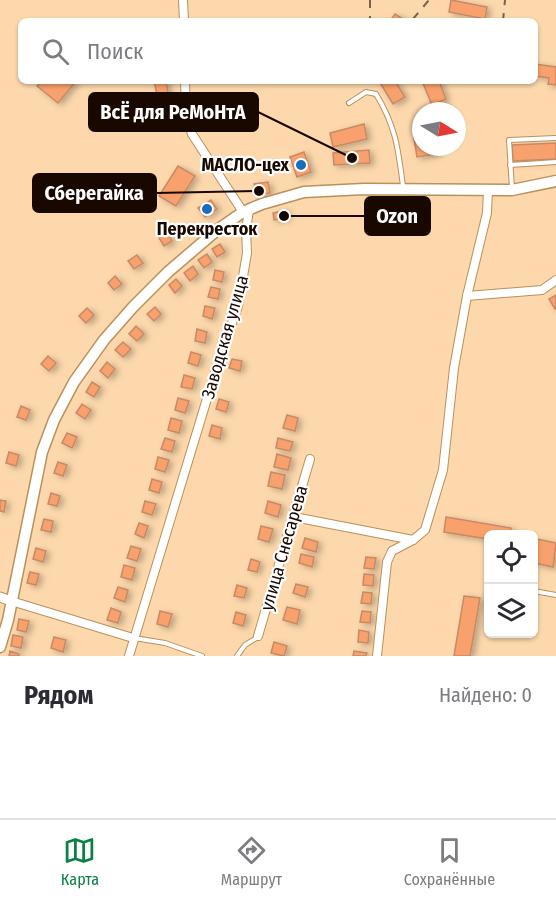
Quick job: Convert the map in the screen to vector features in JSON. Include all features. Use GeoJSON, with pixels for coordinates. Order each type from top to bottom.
{"type":"FeatureCollection","features":[{"type":"Feature","properties":{"kind":"main road"},"geometry":{"type":"LineString","coordinates":[[0,647],[42,453],[54,420],[74,382],[104,340],[168,272],[216,230],[246,211],[304,192],[404,189],[512,190],[556,181]]}},
{"type":"Feature","properties":{"kind":"street"},"geometry":{"type":"LineString","coordinates":[[183,0],[184,18]]}},
{"type":"Feature","properties":{"kind":"street"},"geometry":{"type":"LineString","coordinates":[[185,84],[186,115],[192,134],[246,211]]}},
{"type":"Feature","properties":{"kind":"street"},"geometry":{"type":"LineString","coordinates":[[377,656],[387,562],[392,551],[413,540],[425,530],[443,470],[454,368],[487,213],[488,190]]}},
{"type":"Feature","properties":{"kind":"street","name":"Заводская улица"},"geometry":{"type":"LineString","coordinates":[[129,656],[216,369],[238,306],[247,254],[246,211]]}},
{"type":"Feature","properties":{"kind":"street"},"geometry":{"type":"LineString","coordinates":[[468,297],[542,290],[556,280]]}},
{"type":"Feature","properties":{"kind":"street","name":"улица Снесарева"},"geometry":{"type":"LineString","coordinates":[[258,636],[310,459]]}},
{"type":"Feature","properties":{"kind":"street"},"geometry":{"type":"LineString","coordinates":[[294,517],[413,540]]}},
{"type":"Feature","properties":{"kind":"street"},"geometry":{"type":"LineString","coordinates":[[0,597],[133,638]]}},
{"type":"Feature","properties":{"kind":"lane"},"geometry":{"type":"LineString","coordinates":[[349,103],[366,92],[376,94],[384,106],[398,141],[404,189]]}},
{"type":"Feature","properties":{"kind":"lane"},"geometry":{"type":"LineString","coordinates":[[512,190],[509,141],[556,138]]}},
{"type":"Feature","properties":{"kind":"lane"},"geometry":{"type":"LineString","coordinates":[[510,165],[556,162]]}},
{"type":"Feature","properties":{"kind":"lane"},"geometry":{"type":"LineString","coordinates":[[538,592],[556,595]]}},
{"type":"Feature","properties":{"kind":"lane"},"geometry":{"type":"LineString","coordinates":[[237,656],[245,645],[258,636]]}},
{"type":"Feature","properties":{"kind":"lane"},"geometry":{"type":"LineString","coordinates":[[133,638],[165,644],[202,656]]}},
{"type":"Feature","properties":{"kind":"building"},"geometry":{"type":"Polygon","coordinates":[[[451,0],[487,7],[485,18],[449,12],[451,0]]]}},
{"type":"Feature","properties":{"kind":"building"},"geometry":{"type":"Polygon","coordinates":[[[538,64],[556,67],[556,85],[548,84],[549,78],[538,76],[538,64]]]}},
{"type":"Feature","properties":{"kind":"building"},"geometry":{"type":"Polygon","coordinates":[[[39,84],[74,84],[58,103],[37,86],[39,84]]]}},
{"type":"Feature","properties":{"kind":"building"},"geometry":{"type":"Polygon","coordinates":[[[155,84],[167,84],[172,115],[162,118],[155,84]]]}},
{"type":"Feature","properties":{"kind":"building"},"geometry":{"type":"Polygon","coordinates":[[[381,84],[397,84],[405,97],[393,104],[381,84]]]}},
{"type":"Feature","properties":{"kind":"building"},"geometry":{"type":"Polygon","coordinates":[[[423,84],[440,84],[446,99],[431,102],[423,84]]]}},
{"type":"Feature","properties":{"kind":"building"},"geometry":{"type":"Polygon","coordinates":[[[364,124],[367,139],[333,147],[330,133],[364,124]]]}},
{"type":"Feature","properties":{"kind":"building"},"geometry":{"type":"Polygon","coordinates":[[[556,143],[556,159],[513,161],[512,145],[556,143]]]}},
{"type":"Feature","properties":{"kind":"building"},"geometry":{"type":"Polygon","coordinates":[[[369,150],[370,163],[334,165],[333,153],[369,150]]]}},
{"type":"Feature","properties":{"kind":"building","name":"МАСЛО-цех"},"geometry":{"type":"Polygon","coordinates":[[[304,152],[311,172],[297,177],[290,157],[304,152]]]}},
{"type":"Feature","properties":{"kind":"building"},"geometry":{"type":"Polygon","coordinates":[[[178,166],[195,176],[176,206],[159,196],[178,166]]]}},
{"type":"Feature","properties":{"kind":"building"},"geometry":{"type":"Polygon","coordinates":[[[268,182],[270,193],[256,195],[254,184],[268,182]]]}},
{"type":"Feature","properties":{"kind":"building"},"geometry":{"type":"Polygon","coordinates":[[[211,200],[217,209],[205,217],[198,208],[211,200]]]}},
{"type":"Feature","properties":{"kind":"building"},"geometry":{"type":"Polygon","coordinates":[[[286,210],[287,218],[274,220],[273,213],[286,210]]]}},
{"type":"Feature","properties":{"kind":"building"},"geometry":{"type":"Polygon","coordinates":[[[167,232],[172,241],[164,246],[159,238],[167,232]]]}},
{"type":"Feature","properties":{"kind":"building"},"geometry":{"type":"Polygon","coordinates":[[[220,244],[225,252],[217,257],[212,249],[220,244]]]}},
{"type":"Feature","properties":{"kind":"building"},"geometry":{"type":"Polygon","coordinates":[[[207,254],[212,262],[204,268],[198,260],[207,254]]]}},
{"type":"Feature","properties":{"kind":"building"},"geometry":{"type":"Polygon","coordinates":[[[137,255],[143,263],[134,269],[128,261],[137,255]]]}},
{"type":"Feature","properties":{"kind":"building"},"geometry":{"type":"Polygon","coordinates":[[[193,266],[198,274],[190,281],[184,273],[193,266]]]}},
{"type":"Feature","properties":{"kind":"building"},"geometry":{"type":"Polygon","coordinates":[[[215,270],[224,272],[222,282],[213,280],[215,270]]]}},
{"type":"Feature","properties":{"kind":"building"},"geometry":{"type":"Polygon","coordinates":[[[115,276],[122,284],[114,290],[108,283],[115,276]]]}},
{"type":"Feature","properties":{"kind":"building"},"geometry":{"type":"Polygon","coordinates":[[[176,279],[182,286],[175,293],[169,285],[176,279]]]}},
{"type":"Feature","properties":{"kind":"building"},"geometry":{"type":"Polygon","coordinates":[[[211,287],[220,289],[218,299],[208,297],[211,287]]]}},
{"type":"Feature","properties":{"kind":"building"},"geometry":{"type":"Polygon","coordinates":[[[556,295],[556,308],[555,309],[549,299],[556,295]]]}},
{"type":"Feature","properties":{"kind":"building"},"geometry":{"type":"Polygon","coordinates":[[[205,306],[215,308],[212,319],[203,316],[205,306]]]}},
{"type":"Feature","properties":{"kind":"building"},"geometry":{"type":"Polygon","coordinates":[[[155,307],[161,314],[154,321],[147,314],[155,307]]]}},
{"type":"Feature","properties":{"kind":"building"},"geometry":{"type":"Polygon","coordinates":[[[87,308],[94,315],[86,323],[79,316],[87,308]]]}},
{"type":"Feature","properties":{"kind":"building"},"geometry":{"type":"Polygon","coordinates":[[[136,326],[144,334],[137,341],[129,334],[136,326]]]}},
{"type":"Feature","properties":{"kind":"building"},"geometry":{"type":"Polygon","coordinates":[[[197,329],[207,332],[205,343],[195,341],[197,329]]]}},
{"type":"Feature","properties":{"kind":"building"},"geometry":{"type":"Polygon","coordinates":[[[123,342],[131,349],[123,357],[115,350],[123,342]]]}},
{"type":"Feature","properties":{"kind":"building"},"geometry":{"type":"Polygon","coordinates":[[[191,352],[201,355],[198,366],[188,363],[191,352]]]}},
{"type":"Feature","properties":{"kind":"building"},"geometry":{"type":"Polygon","coordinates":[[[48,356],[56,363],[49,371],[41,364],[48,356]]]}},
{"type":"Feature","properties":{"kind":"building"},"geometry":{"type":"Polygon","coordinates":[[[232,359],[242,361],[240,371],[229,368],[232,359]]]}},
{"type":"Feature","properties":{"kind":"building"},"geometry":{"type":"Polygon","coordinates":[[[107,362],[115,369],[108,378],[100,371],[107,362]]]}},
{"type":"Feature","properties":{"kind":"building"},"geometry":{"type":"Polygon","coordinates":[[[184,375],[195,378],[192,389],[181,387],[184,375]]]}},
{"type":"Feature","properties":{"kind":"building"},"geometry":{"type":"Polygon","coordinates":[[[92,382],[100,387],[94,397],[86,392],[92,382]]]}},
{"type":"Feature","properties":{"kind":"building"},"geometry":{"type":"Polygon","coordinates":[[[178,398],[189,401],[185,413],[175,410],[178,398]]]}},
{"type":"Feature","properties":{"kind":"building"},"geometry":{"type":"Polygon","coordinates":[[[219,399],[229,402],[226,412],[216,409],[219,399]]]}},
{"type":"Feature","properties":{"kind":"building"},"geometry":{"type":"Polygon","coordinates":[[[82,404],[91,410],[85,419],[76,413],[82,404]]]}},
{"type":"Feature","properties":{"kind":"building"},"geometry":{"type":"Polygon","coordinates":[[[21,406],[30,410],[26,420],[17,417],[21,406]]]}},
{"type":"Feature","properties":{"kind":"building"},"geometry":{"type":"Polygon","coordinates":[[[287,415],[298,418],[295,431],[283,428],[287,415]]]}},
{"type":"Feature","properties":{"kind":"building"},"geometry":{"type":"Polygon","coordinates":[[[171,418],[182,421],[179,433],[168,430],[171,418]]]}},
{"type":"Feature","properties":{"kind":"building"},"geometry":{"type":"Polygon","coordinates":[[[212,425],[222,428],[220,439],[209,436],[212,425]]]}},
{"type":"Feature","properties":{"kind":"building"},"geometry":{"type":"Polygon","coordinates":[[[67,433],[77,437],[72,448],[62,443],[67,433]]]}},
{"type":"Feature","properties":{"kind":"building"},"geometry":{"type":"Polygon","coordinates":[[[165,438],[175,441],[172,452],[161,449],[165,438]]]}},
{"type":"Feature","properties":{"kind":"building"},"geometry":{"type":"Polygon","coordinates":[[[278,438],[293,442],[290,451],[276,448],[278,438]]]}},
{"type":"Feature","properties":{"kind":"building"},"geometry":{"type":"Polygon","coordinates":[[[9,452],[19,455],[16,466],[6,463],[9,452]]]}},
{"type":"Feature","properties":{"kind":"building"},"geometry":{"type":"Polygon","coordinates":[[[277,454],[291,458],[288,470],[274,467],[277,454]]]}},
{"type":"Feature","properties":{"kind":"building"},"geometry":{"type":"Polygon","coordinates":[[[158,457],[169,460],[165,472],[155,469],[158,457]]]}},
{"type":"Feature","properties":{"kind":"building"},"geometry":{"type":"Polygon","coordinates":[[[58,462],[67,465],[63,476],[54,473],[58,462]]]}},
{"type":"Feature","properties":{"kind":"building"},"geometry":{"type":"Polygon","coordinates":[[[271,472],[285,475],[282,489],[268,486],[271,472]]]}},
{"type":"Feature","properties":{"kind":"building"},"geometry":{"type":"Polygon","coordinates":[[[152,479],[162,482],[159,493],[149,490],[152,479]]]}},
{"type":"Feature","properties":{"kind":"building"},"geometry":{"type":"Polygon","coordinates":[[[51,493],[60,496],[57,506],[48,504],[51,493]]]}},
{"type":"Feature","properties":{"kind":"building"},"geometry":{"type":"Polygon","coordinates":[[[0,500],[6,501],[4,512],[0,511],[0,500]]]}},
{"type":"Feature","properties":{"kind":"building"},"geometry":{"type":"Polygon","coordinates":[[[145,501],[156,504],[152,515],[142,512],[145,501]]]}},
{"type":"Feature","properties":{"kind":"building"},"geometry":{"type":"Polygon","coordinates":[[[268,501],[281,505],[278,517],[265,513],[268,501]]]}},
{"type":"Feature","properties":{"kind":"building"},"geometry":{"type":"Polygon","coordinates":[[[446,517],[511,528],[511,530],[484,530],[484,538],[444,532],[446,517]]]}},
{"type":"Feature","properties":{"kind":"building"},"geometry":{"type":"Polygon","coordinates":[[[44,519],[53,521],[51,532],[41,530],[44,519]]]}},
{"type":"Feature","properties":{"kind":"building"},"geometry":{"type":"Polygon","coordinates":[[[139,523],[148,526],[144,538],[135,534],[139,523]]]}},
{"type":"Feature","properties":{"kind":"building"},"geometry":{"type":"Polygon","coordinates":[[[261,526],[273,529],[269,542],[258,539],[261,526]]]}},
{"type":"Feature","properties":{"kind":"building"},"geometry":{"type":"Polygon","coordinates":[[[305,538],[318,542],[316,552],[302,548],[305,538]]]}},
{"type":"Feature","properties":{"kind":"building"},"geometry":{"type":"Polygon","coordinates":[[[538,539],[556,543],[553,567],[538,564],[538,539]]]}},
{"type":"Feature","properties":{"kind":"building"},"geometry":{"type":"Polygon","coordinates":[[[131,546],[141,549],[137,561],[127,558],[131,546]]]}},
{"type":"Feature","properties":{"kind":"building"},"geometry":{"type":"Polygon","coordinates":[[[36,548],[46,551],[43,562],[33,559],[36,548]]]}},
{"type":"Feature","properties":{"kind":"building"},"geometry":{"type":"Polygon","coordinates":[[[301,554],[314,557],[312,567],[299,563],[301,554]]]}},
{"type":"Feature","properties":{"kind":"building"},"geometry":{"type":"Polygon","coordinates":[[[366,557],[376,558],[374,569],[364,568],[366,557]]]}},
{"type":"Feature","properties":{"kind":"building"},"geometry":{"type":"Polygon","coordinates":[[[251,559],[260,562],[257,572],[248,570],[251,559]]]}},
{"type":"Feature","properties":{"kind":"building"},"geometry":{"type":"Polygon","coordinates":[[[124,565],[135,568],[132,580],[121,577],[124,565]]]}},
{"type":"Feature","properties":{"kind":"building"},"geometry":{"type":"Polygon","coordinates":[[[30,572],[39,574],[36,585],[27,583],[30,572]]]}},
{"type":"Feature","properties":{"kind":"building"},"geometry":{"type":"Polygon","coordinates":[[[364,574],[374,575],[373,586],[363,585],[364,574]]]}},
{"type":"Feature","properties":{"kind":"building"},"geometry":{"type":"Polygon","coordinates":[[[296,584],[308,587],[305,597],[293,593],[296,584]]]}},
{"type":"Feature","properties":{"kind":"building"},"geometry":{"type":"Polygon","coordinates":[[[237,585],[247,588],[244,598],[234,596],[237,585]]]}},
{"type":"Feature","properties":{"kind":"building"},"geometry":{"type":"Polygon","coordinates":[[[118,587],[128,590],[125,602],[114,598],[118,587]]]}},
{"type":"Feature","properties":{"kind":"building"},"geometry":{"type":"Polygon","coordinates":[[[363,592],[372,593],[371,604],[361,603],[363,592]]]}},
{"type":"Feature","properties":{"kind":"building"},"geometry":{"type":"Polygon","coordinates":[[[464,596],[480,598],[470,656],[454,656],[464,596]]]}},
{"type":"Feature","properties":{"kind":"building"},"geometry":{"type":"Polygon","coordinates":[[[287,607],[300,610],[297,624],[283,620],[287,607]]]}},
{"type":"Feature","properties":{"kind":"building"},"geometry":{"type":"Polygon","coordinates":[[[111,608],[121,612],[118,623],[107,620],[111,608]]]}},
{"type":"Feature","properties":{"kind":"building"},"geometry":{"type":"Polygon","coordinates":[[[160,611],[172,614],[168,627],[157,624],[160,611]]]}},
{"type":"Feature","properties":{"kind":"building"},"geometry":{"type":"Polygon","coordinates":[[[362,611],[371,612],[370,623],[360,622],[362,611]]]}},
{"type":"Feature","properties":{"kind":"building"},"geometry":{"type":"Polygon","coordinates":[[[236,612],[246,615],[243,626],[233,623],[236,612]]]}},
{"type":"Feature","properties":{"kind":"building"},"geometry":{"type":"Polygon","coordinates":[[[19,619],[29,621],[26,632],[17,630],[19,619]]]}},
{"type":"Feature","properties":{"kind":"building"},"geometry":{"type":"Polygon","coordinates":[[[359,630],[369,632],[368,643],[358,642],[359,630]]]}},
{"type":"Feature","properties":{"kind":"building"},"geometry":{"type":"Polygon","coordinates":[[[13,635],[23,637],[21,648],[11,646],[13,635]]]}},
{"type":"Feature","properties":{"kind":"building"},"geometry":{"type":"Polygon","coordinates":[[[54,637],[66,640],[63,652],[51,648],[54,637]]]}},
{"type":"Feature","properties":{"kind":"building"},"geometry":{"type":"Polygon","coordinates":[[[274,642],[287,646],[284,656],[271,653],[274,642]]]}},
{"type":"Feature","properties":{"kind":"building"},"geometry":{"type":"Polygon","coordinates":[[[10,651],[19,654],[19,656],[9,656],[10,651]]]}},
{"type":"Feature","properties":{"kind":"building"},"geometry":{"type":"Polygon","coordinates":[[[354,651],[367,653],[366,656],[353,656],[354,651]]]}},
{"type":"Feature","properties":{"kind":"railway"},"geometry":{"type":"LineString","coordinates":[[370,0],[370,18]]}},
{"type":"Feature","properties":{"kind":"railway"},"geometry":{"type":"LineString","coordinates":[[414,18],[429,0]]}},
{"type":"Feature","properties":{"kind":"railway"},"geometry":{"type":"LineString","coordinates":[[503,18],[505,0]]}},
{"type":"Feature","properties":{"kind":"place","name":"ВсЁ для РеМоНтА"},"geometry":{"type":"Point","coordinates":[352,158]}},
{"type":"Feature","properties":{"kind":"place","name":"МАСЛО-цех"},"geometry":{"type":"Point","coordinates":[301,165]}},
{"type":"Feature","properties":{"kind":"place","name":"Сберегайка"},"geometry":{"type":"Point","coordinates":[259,191]}},
{"type":"Feature","properties":{"kind":"place","name":"Перекресток"},"geometry":{"type":"Point","coordinates":[207,209]}},
{"type":"Feature","properties":{"kind":"place","name":"Ozon"},"geometry":{"type":"Point","coordinates":[284,216]}}]}
